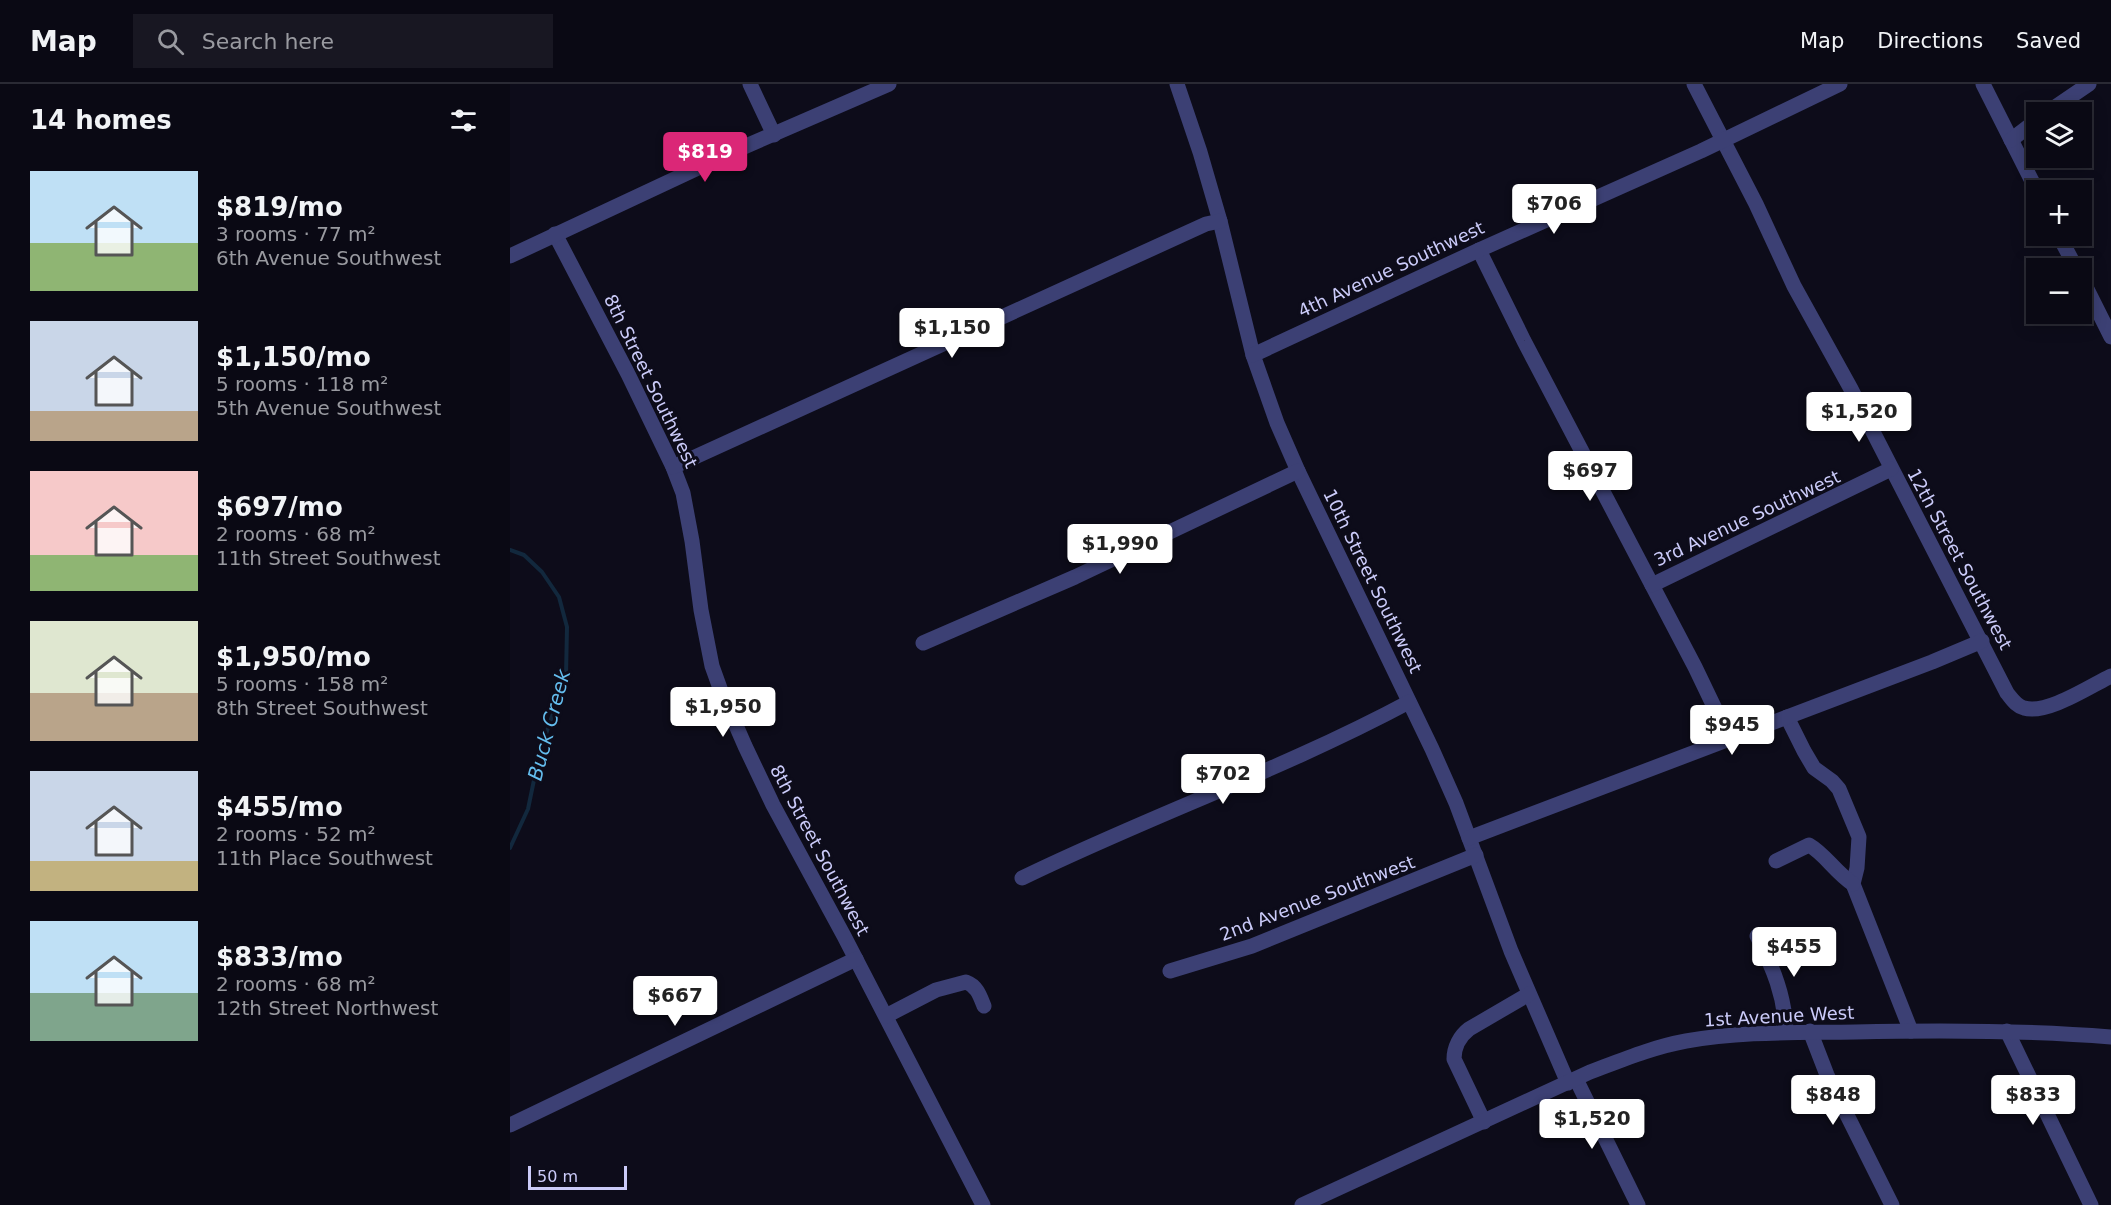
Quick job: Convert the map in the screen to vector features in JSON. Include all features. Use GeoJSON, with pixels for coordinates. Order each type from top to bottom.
{"type":"FeatureCollection","features":[{"type":"Feature","properties":{"kind":"street"},"geometry":{"type":"LineString","coordinates":[[750,84],[774,135]]}},
{"type":"Feature","properties":{"kind":"street"},"geometry":{"type":"LineString","coordinates":[[510,256],[719,158],[889,84]]}},
{"type":"Feature","properties":{"kind":"street","name":"10th Street Southwest"},"geometry":{"type":"LineString","coordinates":[[1177,84],[1220,221],[1253,355],[1277,423],[1432,749],[1476,855],[1529,994],[1638,1205]]}},
{"type":"Feature","properties":{"kind":"street","name":"12th Street Southwest"},"geometry":{"type":"LineString","coordinates":[[1694,84],[1794,286],[1851,389],[2007,693],[2018,705],[2035,710],[2045,708],[2111,676]]}},
{"type":"Feature","properties":{"kind":"street","name":"4th Avenue Southwest"},"geometry":{"type":"LineString","coordinates":[[1253,355],[1479,250],[1724,141],[1840,84]]}},
{"type":"Feature","properties":{"kind":"street"},"geometry":{"type":"LineString","coordinates":[[1983,84],[2031,180]]}},
{"type":"Feature","properties":{"kind":"street"},"geometry":{"type":"LineString","coordinates":[[2063,102],[2089,84]]}},
{"type":"Feature","properties":{"kind":"street"},"geometry":{"type":"LineString","coordinates":[[2011,140],[2026,128]]}},
{"type":"Feature","properties":{"kind":"street"},"geometry":{"type":"LineString","coordinates":[[673,467],[1206,224],[1220,221]]}},
{"type":"Feature","properties":{"kind":"street","name":"8th Street Southwest"},"geometry":{"type":"LineString","coordinates":[[555,234],[628,374],[673,467],[685,502],[703,620],[712,666],[721,691],[773,805],[886,1016],[983,1205]]}},
{"type":"Feature","properties":{"kind":"street"},"geometry":{"type":"LineString","coordinates":[[1479,250],[1524,341],[1695,667],[1730,740]]}},
{"type":"Feature","properties":{"kind":"street"},"geometry":{"type":"LineString","coordinates":[[2092,299],[2111,337]]}},
{"type":"Feature","properties":{"kind":"street","name":"3rd Avenue Southwest"},"geometry":{"type":"LineString","coordinates":[[1652,585],[1891,470]]}},
{"type":"Feature","properties":{"kind":"street"},"geometry":{"type":"LineString","coordinates":[[923,643],[1076,577],[1298,471]]}},
{"type":"Feature","properties":{"kind":"street"},"geometry":{"type":"LineString","coordinates":[[1469,838],[1730,740],[1982,641]]}},
{"type":"Feature","properties":{"kind":"street"},"geometry":{"type":"LineString","coordinates":[[1022,879],[1210,793],[1256,775],[1409,702]]}},
{"type":"Feature","properties":{"kind":"street"},"geometry":{"type":"LineString","coordinates":[[1787,717],[1814,768],[1839,789],[1859,837],[1857,868],[1853,884]]}},
{"type":"Feature","properties":{"kind":"street"},"geometry":{"type":"LineString","coordinates":[[1776,861],[1809,845],[1817,850],[1840,875],[1853,884],[1911,1031]]}},
{"type":"Feature","properties":{"kind":"street","name":"2nd Avenue Southwest"},"geometry":{"type":"LineString","coordinates":[[1170,971],[1252,946],[1476,855]]}},
{"type":"Feature","properties":{"kind":"street"},"geometry":{"type":"LineString","coordinates":[[1757,936],[1773,968],[1783,997],[1786,1032]]}},
{"type":"Feature","properties":{"kind":"street"},"geometry":{"type":"LineString","coordinates":[[510,1125],[856,959]]}},
{"type":"Feature","properties":{"kind":"street"},"geometry":{"type":"LineString","coordinates":[[886,1016],[936,990],[966,982],[974,987],[984,1006]]}},
{"type":"Feature","properties":{"kind":"street"},"geometry":{"type":"LineString","coordinates":[[1484,1122],[1454,1059],[1455,1049],[1461,1036],[1469,1029],[1529,994]]}},
{"type":"Feature","properties":{"kind":"street"},"geometry":{"type":"LineString","coordinates":[[1810,1031],[1827,1075],[1892,1205]]}},
{"type":"Feature","properties":{"kind":"street","name":"1st Avenue West"},"geometry":{"type":"LineString","coordinates":[[1302,1205],[1572,1081],[1636,1055],[1686,1041],[1810,1031],[2007,1031],[2111,1037]]}},
{"type":"Feature","properties":{"kind":"street"},"geometry":{"type":"LineString","coordinates":[[2007,1031],[2091,1205]]}},
{"type":"Feature","properties":{"kind":"waterway","name":"Buck Creek"},"geometry":{"type":"LineString","coordinates":[[510,550],[524,555],[542,572],[559,597],[567,627],[566,676],[540,751],[528,809],[510,848]]}}]}
